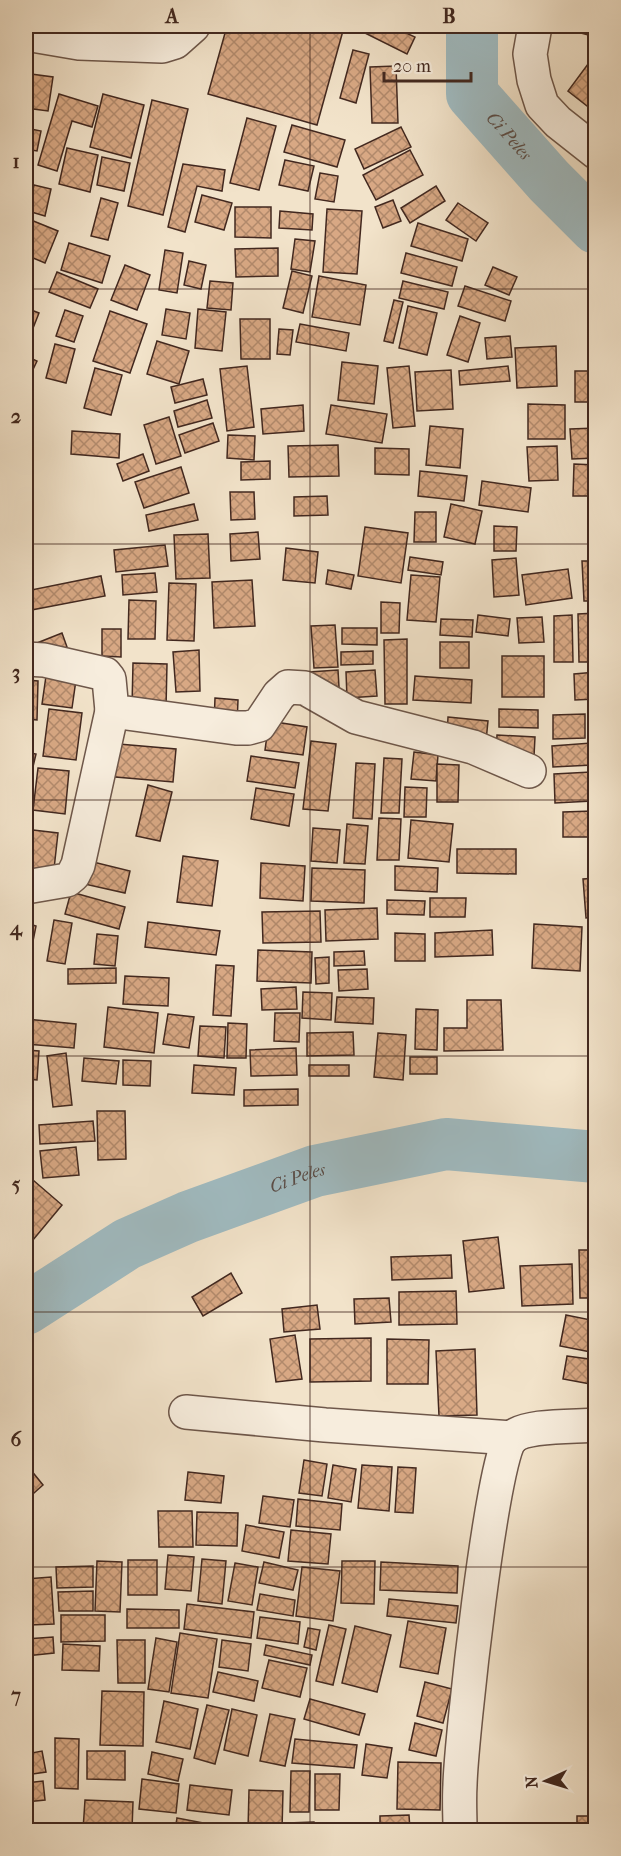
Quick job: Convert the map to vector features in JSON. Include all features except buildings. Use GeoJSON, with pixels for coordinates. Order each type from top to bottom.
{"type":"FeatureCollection","features":[{"type":"Feature","properties":{"kind":"street"},"geometry":{"type":"LineString","coordinates":[[26,34],[80,42],[162,46],[175,42],[193,26]]}},
{"type":"Feature","properties":{"kind":"street"},"geometry":{"type":"LineString","coordinates":[[535,26],[530,54],[534,80],[543,105],[558,122],[596,152]]}},
{"type":"Feature","properties":{"kind":"street"},"geometry":{"type":"LineString","coordinates":[[26,659],[44,660],[105,674],[109,679],[112,711],[78,865],[73,875],[67,880],[26,887]]}},
{"type":"Feature","properties":{"kind":"street"},"geometry":{"type":"LineString","coordinates":[[112,711],[248,728],[259,725],[288,687],[305,688],[356,717],[473,747],[529,771]]}},
{"type":"Feature","properties":{"kind":"street"},"geometry":{"type":"LineString","coordinates":[[186,1412],[326,1425],[512,1438]]}},
{"type":"Feature","properties":{"kind":"street"},"geometry":{"type":"LineString","coordinates":[[460,1830],[460,1784],[478,1612],[497,1481],[505,1447],[512,1438],[526,1430],[596,1425]]}},
{"type":"Feature","properties":{"kind":"waterway","name":"Ci Peles"},"geometry":{"type":"LineString","coordinates":[[472,26],[472,94],[549,181],[596,228]]}},
{"type":"Feature","properties":{"kind":"waterway","name":"Ci Peles"},"geometry":{"type":"LineString","coordinates":[[26,1309],[127,1244],[188,1217],[315,1171],[446,1144],[596,1157]]}}]}
